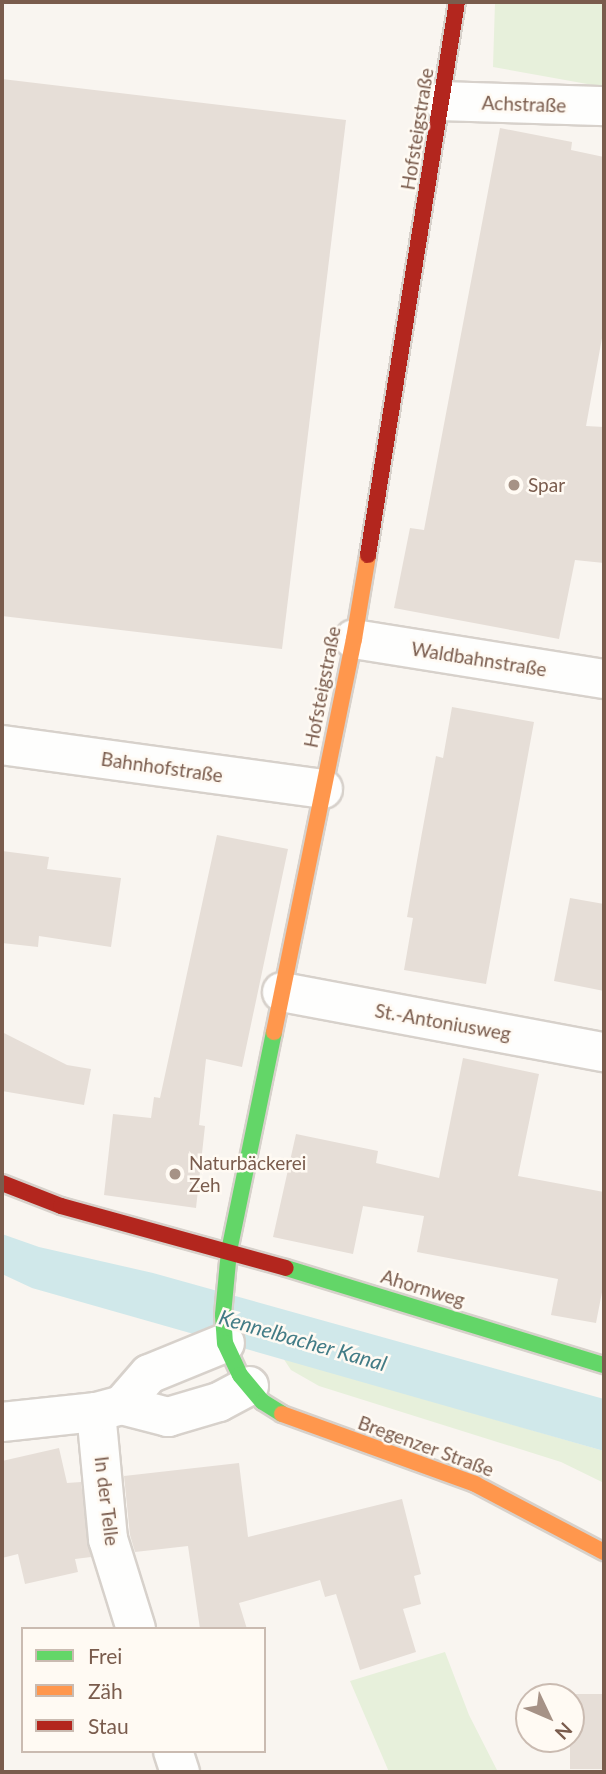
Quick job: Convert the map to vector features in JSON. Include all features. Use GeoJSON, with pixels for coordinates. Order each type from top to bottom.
{"type":"FeatureCollection","features":[{"type":"Feature","properties":{"kind":"main road","name":"Hofsteigstraße"},"geometry":{"type":"LineString","coordinates":[[238,1368],[223,1315],[229,1251],[354,639],[457,2]]}},
{"type":"Feature","properties":{"kind":"main road","name":"Ahornweg"},"geometry":{"type":"LineString","coordinates":[[2,1183],[61,1206],[229,1251],[604,1365]]}},
{"type":"Feature","properties":{"kind":"main road","name":"Bregenzer Straße"},"geometry":{"type":"LineString","coordinates":[[238,1368],[262,1402],[285,1416],[475,1484],[604,1552]]}},
{"type":"Feature","properties":{"kind":"street","name":"Achstraße"},"geometry":{"type":"LineString","coordinates":[[443,101],[604,106]]}},
{"type":"Feature","properties":{"kind":"street","name":"Waldbahnstraße"},"geometry":{"type":"LineString","coordinates":[[354,639],[604,679]]}},
{"type":"Feature","properties":{"kind":"street","name":"Bahnhofstraße"},"geometry":{"type":"LineString","coordinates":[[2,745],[323,789]]}},
{"type":"Feature","properties":{"kind":"street","name":"St.-Antoniusweg"},"geometry":{"type":"LineString","coordinates":[[282,992],[604,1052]]}},
{"type":"Feature","properties":{"kind":"street"},"geometry":{"type":"LineString","coordinates":[[109,1409],[149,1374],[238,1368]]}},
{"type":"Feature","properties":{"kind":"street"},"geometry":{"type":"LineString","coordinates":[[2,1422],[109,1409],[169,1417],[219,1402],[238,1368]]}},
{"type":"Feature","properties":{"kind":"street","name":"In der Telle"},"geometry":{"type":"LineString","coordinates":[[109,1409],[108,1539],[135,1627]]}},
{"type":"Feature","properties":{"kind":"street"},"geometry":{"type":"LineString","coordinates":[[174,1753],[180,1772]]}},
{"type":"Feature","properties":{"kind":"green space"},"geometry":{"type":"Polygon","coordinates":[[[495,2],[604,2],[604,87],[493,67],[495,2]]]}},
{"type":"Feature","properties":{"kind":"green space"},"geometry":{"type":"Polygon","coordinates":[[[283,1358],[604,1451],[604,1483],[561,1462],[319,1386],[291,1370],[283,1358]]]}},
{"type":"Feature","properties":{"kind":"green space"},"geometry":{"type":"Polygon","coordinates":[[[445,1652],[469,1715],[498,1772],[389,1772],[350,1681],[445,1652]]]}},
{"type":"Feature","properties":{"kind":"water","name":"Kennelbacher Kanal"},"geometry":{"type":"Polygon","coordinates":[[[2,1234],[39,1247],[153,1273],[604,1399],[604,1451],[32,1288],[2,1274],[2,1234]]]}},
{"type":"Feature","properties":{"kind":"building"},"geometry":{"type":"Polygon","coordinates":[[[2,79],[346,120],[282,649],[2,616],[2,79]]]}},
{"type":"Feature","properties":{"kind":"building"},"geometry":{"type":"Polygon","coordinates":[[[500,128],[572,142],[571,150],[604,157],[604,327],[586,426],[604,427],[604,563],[575,560],[559,639],[394,608],[410,528],[424,530],[500,128]]]}},
{"type":"Feature","properties":{"kind":"building"},"geometry":{"type":"Polygon","coordinates":[[[452,707],[534,722],[486,984],[404,970],[413,918],[407,917],[421,838],[436,756],[443,758],[452,707]]]}},
{"type":"Feature","properties":{"kind":"building"},"geometry":{"type":"Polygon","coordinates":[[[217,835],[288,849],[242,1067],[206,1059],[199,1125],[205,1126],[196,1208],[104,1195],[113,1114],[151,1118],[154,1097],[160,1098],[217,835]]]}},
{"type":"Feature","properties":{"kind":"building"},"geometry":{"type":"Polygon","coordinates":[[[2,851],[49,857],[47,869],[121,878],[111,947],[39,936],[38,947],[2,943],[2,851]]]}},
{"type":"Feature","properties":{"kind":"building"},"geometry":{"type":"Polygon","coordinates":[[[570,898],[604,904],[604,991],[554,981],[570,898]]]}},
{"type":"Feature","properties":{"kind":"building"},"geometry":{"type":"Polygon","coordinates":[[[2,1032],[67,1065],[91,1069],[84,1105],[2,1091],[2,1032]]]}},
{"type":"Feature","properties":{"kind":"building"},"geometry":{"type":"Polygon","coordinates":[[[463,1058],[539,1074],[518,1176],[604,1192],[604,1282],[596,1323],[551,1315],[558,1279],[417,1252],[424,1216],[363,1206],[353,1254],[273,1237],[296,1134],[378,1151],[376,1163],[439,1178],[463,1058]]]}},
{"type":"Feature","properties":{"kind":"building"},"geometry":{"type":"Polygon","coordinates":[[[59,1448],[67,1483],[81,1482],[91,1557],[75,1559],[78,1572],[25,1584],[18,1554],[2,1558],[2,1461],[59,1448]]]}},
{"type":"Feature","properties":{"kind":"building"},"geometry":{"type":"Polygon","coordinates":[[[239,1463],[248,1537],[402,1499],[421,1574],[414,1576],[421,1604],[403,1609],[416,1652],[360,1670],[336,1594],[325,1597],[320,1580],[239,1603],[246,1627],[200,1627],[188,1546],[135,1552],[130,1535],[124,1476],[239,1463]]]}},
{"type":"Feature","properties":{"kind":"building"},"geometry":{"type":"Polygon","coordinates":[[[585,1694],[604,1694],[604,1769],[570,1769],[570,1753],[585,1753],[585,1694]]]}},
{"type":"Feature","properties":{"kind":"traffic: fast"},"geometry":{"type":"LineString","coordinates":[[274,1032],[229,1251],[223,1315],[225,1343],[240,1375],[263,1402],[282,1414]]}},
{"type":"Feature","properties":{"kind":"traffic: fast"},"geometry":{"type":"LineString","coordinates":[[286,1268],[604,1365]]}},
{"type":"Feature","properties":{"kind":"traffic: slow"},"geometry":{"type":"LineString","coordinates":[[274,1032],[354,639],[368,555]]}},
{"type":"Feature","properties":{"kind":"traffic: slow"},"geometry":{"type":"LineString","coordinates":[[282,1414],[475,1484],[604,1552]]}},
{"type":"Feature","properties":{"kind":"traffic: jam"},"geometry":{"type":"LineString","coordinates":[[368,555],[457,2]]}},
{"type":"Feature","properties":{"kind":"traffic: jam"},"geometry":{"type":"LineString","coordinates":[[2,1183],[61,1206],[286,1268]]}},
{"type":"Feature","properties":{"kind":"place","name":"Spar"},"geometry":{"type":"Point","coordinates":[514,485]}},
{"type":"Feature","properties":{"kind":"place","name":"Naturbäckerei Zeh"},"geometry":{"type":"Point","coordinates":[175,1174]}}]}
